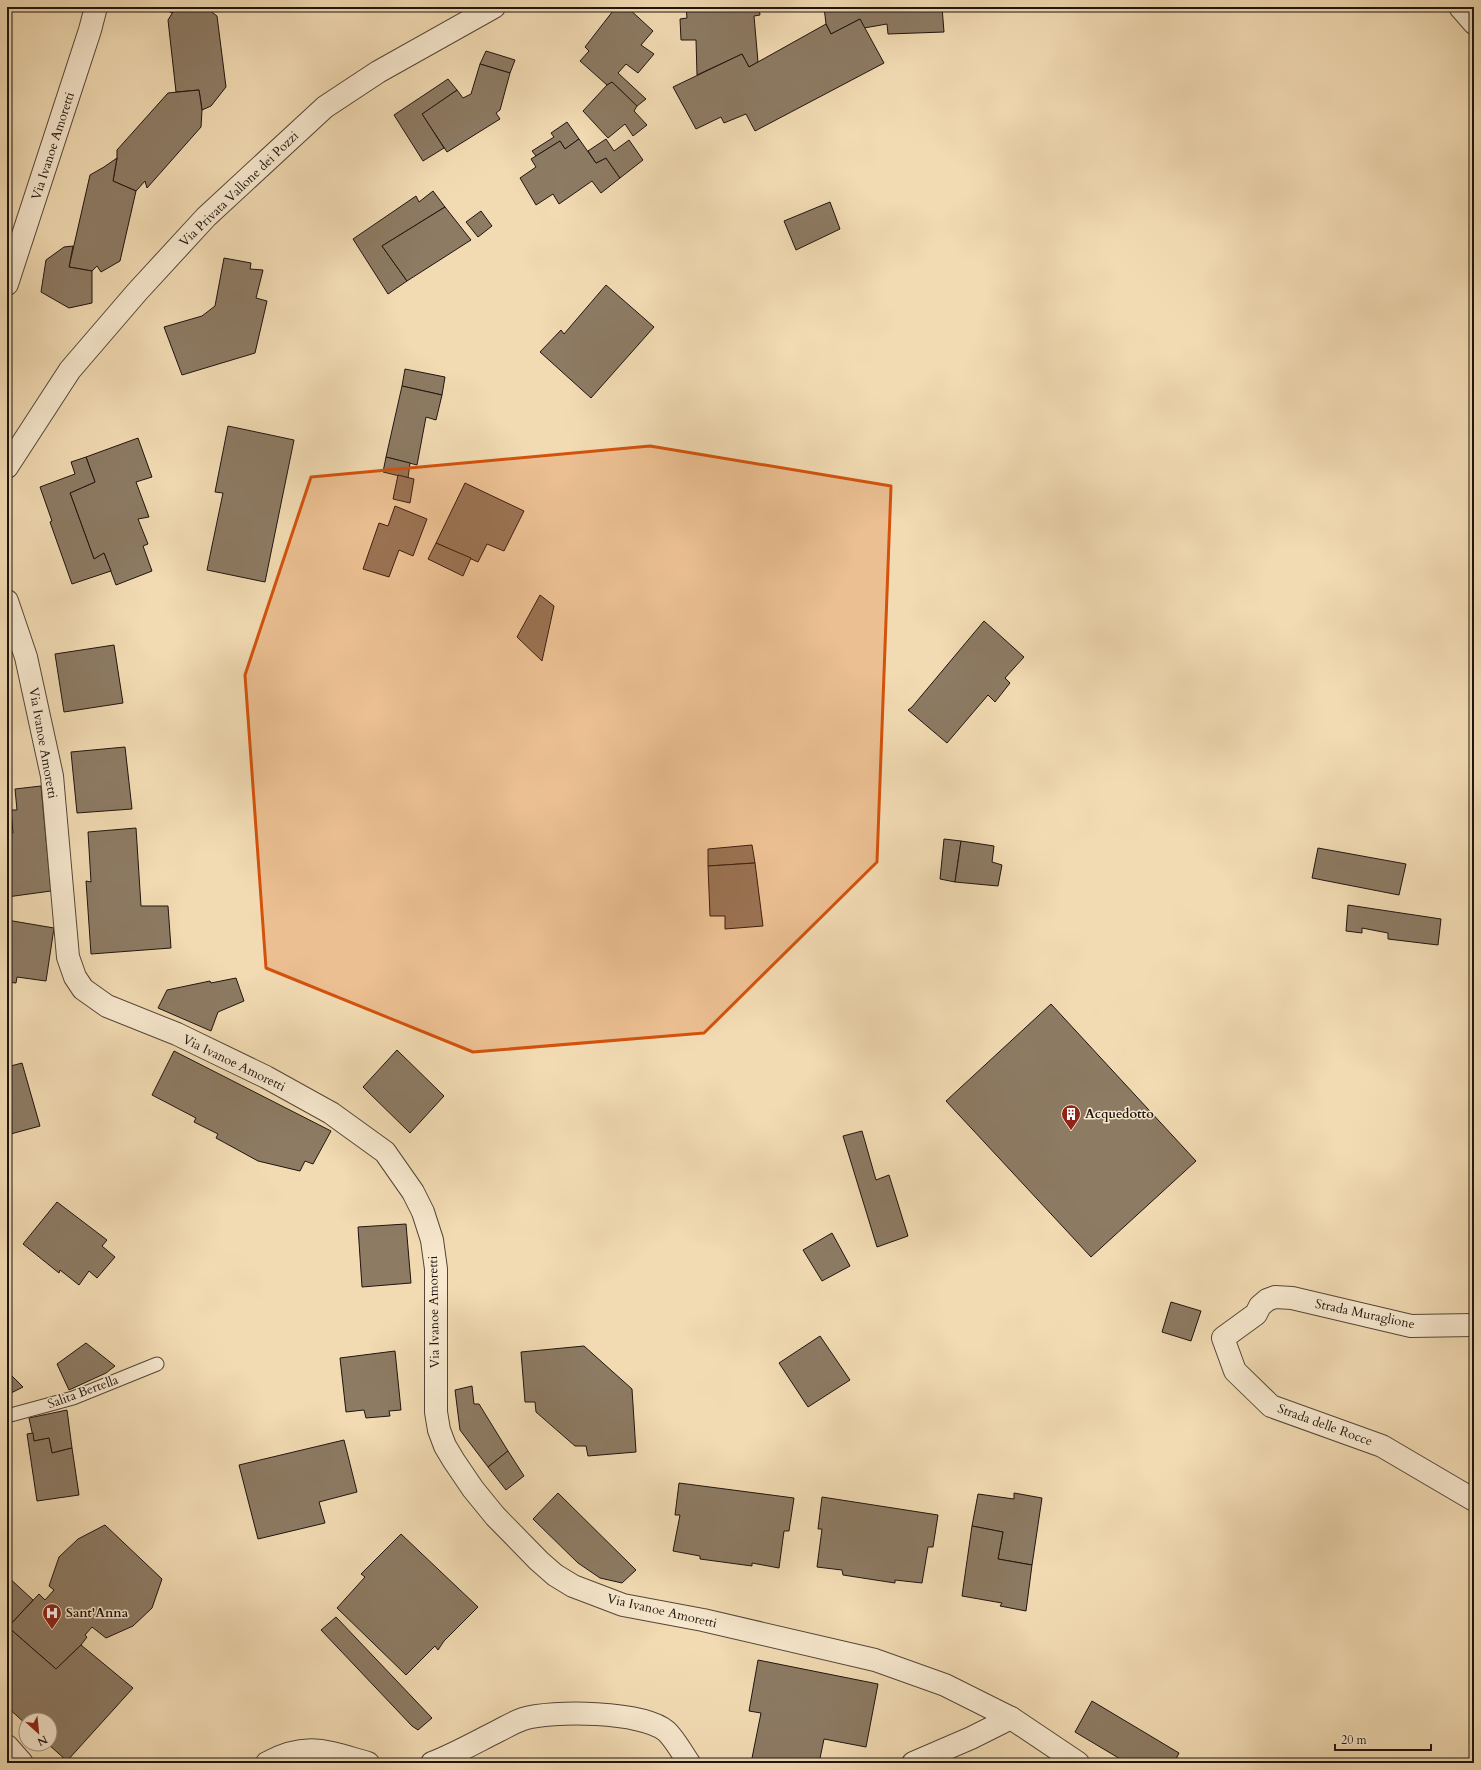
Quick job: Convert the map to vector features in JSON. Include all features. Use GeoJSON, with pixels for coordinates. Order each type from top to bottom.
{"type":"FeatureCollection","features":[{"type":"Feature","properties":{"kind":"street","name":"Via Ivanoe Amoretti"},"geometry":{"type":"LineString","coordinates":[[7,284],[88,37],[96,7]]}},
{"type":"Feature","properties":{"kind":"street","name":"Via Privata Vallone dei Pozzi"},"geometry":{"type":"LineString","coordinates":[[7,467],[70,370],[137,292],[206,217],[325,107],[378,72],[494,7]]}},
{"type":"Feature","properties":{"kind":"street"},"geometry":{"type":"LineString","coordinates":[[1460,7],[1474,23]]}},
{"type":"Feature","properties":{"kind":"street","name":"Via Ivanoe Amoretti"},"geometry":{"type":"LineString","coordinates":[[7,601],[26,656],[52,776],[68,957],[75,977],[83,989],[107,1006],[177,1034],[266,1077],[331,1113],[385,1152],[413,1192],[423,1212],[432,1240],[436,1269],[436,1412],[439,1430],[454,1461],[473,1489],[495,1516],[539,1561],[555,1575],[573,1586],[596,1596],[623,1605],[703,1620],[875,1660],[945,1685],[1011,1718],[1078,1763]]}},
{"type":"Feature","properties":{"kind":"street","name":"Strada Muraglione"},"geometry":{"type":"LineString","coordinates":[[1260,1306],[1275,1296],[1284,1296],[1411,1326],[1474,1325]]}},
{"type":"Feature","properties":{"kind":"street","name":"Strada delle Rocce"},"geometry":{"type":"LineString","coordinates":[[1260,1306],[1256,1314],[1223,1338],[1235,1371],[1272,1406],[1382,1446],[1474,1500]]}},
{"type":"Feature","properties":{"kind":"street"},"geometry":{"type":"LineString","coordinates":[[432,1763],[446,1758],[521,1719],[542,1714],[591,1714],[637,1718],[652,1723],[666,1731],[689,1763]]}},
{"type":"Feature","properties":{"kind":"street"},"geometry":{"type":"LineString","coordinates":[[913,1763],[971,1738],[1011,1718]]}},
{"type":"Feature","properties":{"kind":"street"},"geometry":{"type":"LineString","coordinates":[[7,1746],[22,1763]]}},
{"type":"Feature","properties":{"kind":"street"},"geometry":{"type":"LineString","coordinates":[[267,1763],[291,1753],[315,1749],[368,1763]]}},
{"type":"Feature","properties":{"kind":"lane","name":"Salita Bertella"},"geometry":{"type":"LineString","coordinates":[[7,1416],[73,1398],[157,1364]]}},
{"type":"Feature","properties":{"kind":"highlighted area"},"geometry":{"type":"Polygon","coordinates":[[[650,446],[891,486],[877,862],[704,1033],[473,1052],[266,968],[245,675],[311,477],[650,446]]]}},
{"type":"Feature","properties":{"kind":"building"},"geometry":{"type":"Polygon","coordinates":[[[160,7],[176,7],[172,13],[160,7]]]}},
{"type":"Feature","properties":{"kind":"building"},"geometry":{"type":"Polygon","coordinates":[[[176,7],[205,7],[217,16],[226,87],[211,106],[202,110],[199,90],[176,92],[168,20],[176,7]]]}},
{"type":"Feature","properties":{"kind":"building"},"geometry":{"type":"Polygon","coordinates":[[[616,7],[627,7],[653,31],[641,45],[654,54],[638,73],[626,64],[618,73],[646,99],[637,106],[612,82],[607,85],[580,61],[589,51],[585,47],[616,7]]]}},
{"type":"Feature","properties":{"kind":"building"},"geometry":{"type":"Polygon","coordinates":[[[686,7],[759,7],[760,15],[754,16],[758,62],[749,67],[742,54],[697,75],[696,40],[681,40],[680,19],[687,18],[686,7]]]}},
{"type":"Feature","properties":{"kind":"building"},"geometry":{"type":"Polygon","coordinates":[[[824,7],[942,7],[944,32],[888,34],[887,24],[864,28],[860,19],[831,34],[826,24],[824,7]]]}},
{"type":"Feature","properties":{"kind":"building"},"geometry":{"type":"Polygon","coordinates":[[[860,19],[884,63],[755,131],[746,114],[724,123],[721,117],[696,129],[673,87],[742,54],[749,67],[826,24],[831,34],[860,19]]]}},
{"type":"Feature","properties":{"kind":"building"},"geometry":{"type":"Polygon","coordinates":[[[486,51],[515,60],[510,73],[480,64],[486,51]]]}},
{"type":"Feature","properties":{"kind":"building"},"geometry":{"type":"Polygon","coordinates":[[[480,64],[510,73],[500,110],[496,113],[500,119],[447,152],[422,114],[457,90],[463,98],[471,94],[480,64]]]}},
{"type":"Feature","properties":{"kind":"building"},"geometry":{"type":"Polygon","coordinates":[[[448,79],[457,90],[422,114],[444,148],[423,161],[394,115],[448,79]]]}},
{"type":"Feature","properties":{"kind":"building"},"geometry":{"type":"Polygon","coordinates":[[[612,82],[637,106],[634,111],[647,125],[633,136],[625,124],[608,138],[583,111],[607,85],[612,82]]]}},
{"type":"Feature","properties":{"kind":"building"},"geometry":{"type":"Polygon","coordinates":[[[199,90],[202,110],[201,127],[147,188],[145,181],[136,191],[113,181],[117,150],[168,93],[199,90]]]}},
{"type":"Feature","properties":{"kind":"building"},"geometry":{"type":"Polygon","coordinates":[[[567,122],[579,139],[565,149],[560,141],[536,156],[532,151],[554,137],[551,133],[567,122]]]}},
{"type":"Feature","properties":{"kind":"building"},"geometry":{"type":"Polygon","coordinates":[[[579,139],[596,163],[606,158],[620,178],[601,193],[592,181],[559,204],[553,194],[536,205],[520,178],[536,167],[531,159],[560,141],[565,149],[579,139]]]}},
{"type":"Feature","properties":{"kind":"building"},"geometry":{"type":"Polygon","coordinates":[[[606,139],[614,151],[629,140],[643,160],[620,178],[606,158],[596,163],[588,151],[606,139]]]}},
{"type":"Feature","properties":{"kind":"building"},"geometry":{"type":"Polygon","coordinates":[[[117,158],[113,181],[136,191],[120,261],[101,272],[97,266],[92,271],[69,267],[90,175],[117,158]]]}},
{"type":"Feature","properties":{"kind":"building"},"geometry":{"type":"Polygon","coordinates":[[[433,191],[445,207],[382,246],[407,281],[388,294],[353,239],[416,196],[419,202],[433,191]]]}},
{"type":"Feature","properties":{"kind":"building"},"geometry":{"type":"Polygon","coordinates":[[[830,202],[840,229],[796,250],[784,221],[830,202]]]}},
{"type":"Feature","properties":{"kind":"building"},"geometry":{"type":"Polygon","coordinates":[[[7,206],[11,208],[7,245],[7,206]]]}},
{"type":"Feature","properties":{"kind":"building"},"geometry":{"type":"Polygon","coordinates":[[[445,207],[471,240],[407,281],[382,246],[445,207]]]}},
{"type":"Feature","properties":{"kind":"building"},"geometry":{"type":"Polygon","coordinates":[[[481,211],[492,226],[478,237],[466,222],[481,211]]]}},
{"type":"Feature","properties":{"kind":"building"},"geometry":{"type":"Polygon","coordinates":[[[73,246],[69,267],[92,271],[92,303],[69,308],[41,292],[46,260],[64,247],[73,246]]]}},
{"type":"Feature","properties":{"kind":"building"},"geometry":{"type":"Polygon","coordinates":[[[224,258],[251,263],[250,269],[263,270],[256,298],[267,301],[255,353],[182,375],[164,327],[202,316],[215,306],[224,258]]]}},
{"type":"Feature","properties":{"kind":"building"},"geometry":{"type":"Polygon","coordinates":[[[606,285],[654,327],[591,398],[540,352],[561,330],[564,334],[606,285]]]}},
{"type":"Feature","properties":{"kind":"building"},"geometry":{"type":"Polygon","coordinates":[[[405,369],[445,377],[442,395],[402,386],[405,369]]]}},
{"type":"Feature","properties":{"kind":"building"},"geometry":{"type":"Polygon","coordinates":[[[402,386],[442,395],[436,420],[426,417],[417,465],[386,457],[402,386]]]}},
{"type":"Feature","properties":{"kind":"building"},"geometry":{"type":"Polygon","coordinates":[[[228,426],[294,440],[265,582],[207,570],[223,493],[215,492],[228,426]]]}},
{"type":"Feature","properties":{"kind":"building"},"geometry":{"type":"Polygon","coordinates":[[[138,438],[152,477],[136,482],[149,517],[138,519],[148,544],[143,546],[152,571],[116,585],[104,553],[94,559],[70,493],[95,482],[86,457],[138,438]]]}},
{"type":"Feature","properties":{"kind":"building"},"geometry":{"type":"Polygon","coordinates":[[[86,457],[95,482],[70,493],[94,559],[104,553],[111,571],[72,584],[50,522],[52,521],[40,487],[75,474],[71,462],[86,457]]]}},
{"type":"Feature","properties":{"kind":"building"},"geometry":{"type":"Polygon","coordinates":[[[386,457],[410,463],[408,478],[383,472],[386,457]]]}},
{"type":"Feature","properties":{"kind":"building"},"geometry":{"type":"Polygon","coordinates":[[[398,475],[414,479],[410,503],[393,499],[398,475]]]}},
{"type":"Feature","properties":{"kind":"building"},"geometry":{"type":"Polygon","coordinates":[[[465,483],[524,511],[504,551],[487,544],[478,562],[436,543],[465,483]]]}},
{"type":"Feature","properties":{"kind":"building"},"geometry":{"type":"Polygon","coordinates":[[[395,506],[427,519],[413,556],[399,550],[389,577],[363,569],[379,523],[388,526],[395,506]]]}},
{"type":"Feature","properties":{"kind":"building"},"geometry":{"type":"Polygon","coordinates":[[[436,543],[471,558],[463,576],[428,559],[436,543]]]}},
{"type":"Feature","properties":{"kind":"building"},"geometry":{"type":"Polygon","coordinates":[[[540,595],[554,606],[542,661],[517,637],[540,595]]]}},
{"type":"Feature","properties":{"kind":"building"},"geometry":{"type":"Polygon","coordinates":[[[984,621],[1024,657],[1005,678],[1010,683],[995,702],[988,695],[947,743],[908,710],[984,621]]]}},
{"type":"Feature","properties":{"kind":"building"},"geometry":{"type":"Polygon","coordinates":[[[114,645],[123,703],[64,712],[55,654],[114,645]]]}},
{"type":"Feature","properties":{"kind":"building"},"geometry":{"type":"Polygon","coordinates":[[[125,747],[132,809],[77,813],[71,752],[125,747]]]}},
{"type":"Feature","properties":{"kind":"building"},"geometry":{"type":"Polygon","coordinates":[[[41,786],[51,891],[7,897],[7,834],[13,833],[11,810],[17,810],[15,789],[41,786]]]}},
{"type":"Feature","properties":{"kind":"building"},"geometry":{"type":"Polygon","coordinates":[[[136,828],[141,906],[168,906],[171,948],[91,954],[86,881],[91,882],[88,832],[136,828]]]}},
{"type":"Feature","properties":{"kind":"building"},"geometry":{"type":"Polygon","coordinates":[[[944,839],[961,841],[955,882],[940,879],[944,839]]]}},
{"type":"Feature","properties":{"kind":"building"},"geometry":{"type":"Polygon","coordinates":[[[961,841],[994,846],[992,862],[1002,865],[998,886],[955,882],[961,841]]]}},
{"type":"Feature","properties":{"kind":"building"},"geometry":{"type":"Polygon","coordinates":[[[752,845],[755,863],[708,866],[708,849],[752,845]]]}},
{"type":"Feature","properties":{"kind":"building"},"geometry":{"type":"Polygon","coordinates":[[[1318,848],[1406,864],[1399,895],[1312,878],[1318,848]]]}},
{"type":"Feature","properties":{"kind":"building"},"geometry":{"type":"Polygon","coordinates":[[[755,863],[763,926],[725,929],[725,916],[710,916],[708,866],[755,863]]]}},
{"type":"Feature","properties":{"kind":"building"},"geometry":{"type":"Polygon","coordinates":[[[1348,905],[1441,919],[1438,945],[1388,939],[1388,933],[1362,928],[1362,933],[1346,931],[1348,905]]]}},
{"type":"Feature","properties":{"kind":"building"},"geometry":{"type":"Polygon","coordinates":[[[7,920],[54,928],[46,981],[17,977],[16,983],[7,982],[7,920]]]}},
{"type":"Feature","properties":{"kind":"building"},"geometry":{"type":"Polygon","coordinates":[[[236,978],[244,1001],[218,1012],[211,1031],[158,1008],[167,990],[210,981],[211,983],[236,978]]]}},
{"type":"Feature","properties":{"kind":"building","name":"Acquedotto"},"geometry":{"type":"Polygon","coordinates":[[[1051,1004],[1196,1161],[1091,1257],[946,1101],[1051,1004]]]}},
{"type":"Feature","properties":{"kind":"building"},"geometry":{"type":"Polygon","coordinates":[[[397,1050],[444,1096],[410,1133],[363,1087],[397,1050]]]}},
{"type":"Feature","properties":{"kind":"building"},"geometry":{"type":"Polygon","coordinates":[[[174,1051],[331,1131],[313,1164],[305,1161],[300,1171],[258,1161],[216,1138],[218,1134],[194,1122],[196,1118],[152,1095],[174,1051]]]}},
{"type":"Feature","properties":{"kind":"building"},"geometry":{"type":"Polygon","coordinates":[[[22,1063],[40,1126],[7,1135],[7,1067],[22,1063]]]}},
{"type":"Feature","properties":{"kind":"building"},"geometry":{"type":"Polygon","coordinates":[[[862,1131],[876,1180],[889,1175],[908,1236],[877,1247],[843,1136],[862,1131]]]}},
{"type":"Feature","properties":{"kind":"building"},"geometry":{"type":"Polygon","coordinates":[[[57,1202],[107,1240],[102,1246],[115,1257],[97,1278],[89,1271],[79,1285],[60,1270],[59,1273],[23,1244],[57,1202]]]}},
{"type":"Feature","properties":{"kind":"building"},"geometry":{"type":"Polygon","coordinates":[[[406,1224],[411,1283],[362,1287],[358,1227],[406,1224]]]}},
{"type":"Feature","properties":{"kind":"building"},"geometry":{"type":"Polygon","coordinates":[[[832,1233],[850,1266],[822,1281],[803,1250],[832,1233]]]}},
{"type":"Feature","properties":{"kind":"building"},"geometry":{"type":"Polygon","coordinates":[[[1171,1302],[1201,1311],[1191,1341],[1162,1332],[1171,1302]]]}},
{"type":"Feature","properties":{"kind":"building"},"geometry":{"type":"Polygon","coordinates":[[[820,1336],[850,1380],[808,1407],[779,1363],[820,1336]]]}},
{"type":"Feature","properties":{"kind":"building"},"geometry":{"type":"Polygon","coordinates":[[[86,1343],[115,1366],[106,1373],[69,1390],[57,1364],[86,1343]]]}},
{"type":"Feature","properties":{"kind":"building"},"geometry":{"type":"Polygon","coordinates":[[[584,1346],[632,1389],[636,1452],[588,1456],[586,1446],[575,1446],[536,1412],[535,1402],[525,1402],[521,1352],[584,1346]]]}},
{"type":"Feature","properties":{"kind":"building"},"geometry":{"type":"Polygon","coordinates":[[[395,1351],[401,1410],[389,1411],[390,1416],[366,1418],[364,1410],[346,1412],[340,1358],[395,1351]]]}},
{"type":"Feature","properties":{"kind":"building"},"geometry":{"type":"Polygon","coordinates":[[[7,1371],[23,1387],[7,1395],[7,1371]]]}},
{"type":"Feature","properties":{"kind":"building"},"geometry":{"type":"Polygon","coordinates":[[[472,1386],[474,1404],[479,1404],[508,1451],[488,1467],[460,1430],[455,1390],[472,1386]]]}},
{"type":"Feature","properties":{"kind":"building"},"geometry":{"type":"Polygon","coordinates":[[[67,1410],[72,1448],[52,1453],[49,1438],[34,1441],[29,1418],[67,1410]]]}},
{"type":"Feature","properties":{"kind":"building"},"geometry":{"type":"Polygon","coordinates":[[[33,1433],[34,1441],[49,1438],[52,1453],[72,1448],[79,1495],[37,1501],[27,1434],[33,1433]]]}},
{"type":"Feature","properties":{"kind":"building"},"geometry":{"type":"Polygon","coordinates":[[[344,1440],[357,1492],[319,1502],[325,1523],[258,1539],[239,1465],[344,1440]]]}},
{"type":"Feature","properties":{"kind":"building"},"geometry":{"type":"Polygon","coordinates":[[[508,1451],[524,1476],[506,1490],[488,1467],[508,1451]]]}},
{"type":"Feature","properties":{"kind":"building"},"geometry":{"type":"Polygon","coordinates":[[[679,1483],[794,1498],[789,1531],[784,1531],[779,1568],[752,1563],[752,1566],[700,1559],[700,1556],[673,1551],[680,1515],[675,1515],[679,1483]]]}},
{"type":"Feature","properties":{"kind":"building"},"geometry":{"type":"Polygon","coordinates":[[[558,1493],[636,1570],[622,1583],[600,1578],[578,1563],[533,1519],[558,1493]]]}},
{"type":"Feature","properties":{"kind":"building"},"geometry":{"type":"Polygon","coordinates":[[[1014,1493],[1042,1498],[1032,1565],[998,1559],[1003,1532],[972,1526],[978,1494],[1014,1499],[1014,1493]]]}},
{"type":"Feature","properties":{"kind":"building"},"geometry":{"type":"Polygon","coordinates":[[[822,1497],[938,1515],[933,1547],[928,1547],[922,1583],[895,1580],[895,1583],[843,1575],[842,1570],[817,1567],[822,1529],[818,1529],[822,1497]]]}},
{"type":"Feature","properties":{"kind":"building"},"geometry":{"type":"Polygon","coordinates":[[[105,1525],[162,1579],[152,1608],[133,1626],[106,1638],[92,1627],[85,1635],[87,1637],[81,1645],[56,1669],[8,1627],[39,1594],[45,1600],[54,1590],[49,1586],[59,1557],[78,1539],[105,1525]]]}},
{"type":"Feature","properties":{"kind":"building"},"geometry":{"type":"Polygon","coordinates":[[[972,1526],[1003,1532],[998,1559],[1032,1565],[1026,1611],[1000,1606],[1002,1603],[962,1596],[972,1526]]]}},
{"type":"Feature","properties":{"kind":"building"},"geometry":{"type":"Polygon","coordinates":[[[401,1534],[478,1607],[444,1641],[438,1650],[435,1646],[406,1675],[337,1608],[365,1577],[361,1574],[401,1534]]]}},
{"type":"Feature","properties":{"kind":"building"},"geometry":{"type":"Polygon","coordinates":[[[7,1576],[33,1600],[8,1627],[56,1669],[81,1645],[133,1688],[67,1761],[57,1752],[58,1712],[18,1712],[18,1717],[7,1707],[7,1576]]]}},
{"type":"Feature","properties":{"kind":"building"},"geometry":{"type":"Polygon","coordinates":[[[336,1617],[432,1718],[418,1730],[412,1726],[321,1630],[336,1617]]]}},
{"type":"Feature","properties":{"kind":"building"},"geometry":{"type":"Polygon","coordinates":[[[758,1660],[878,1684],[866,1747],[824,1739],[819,1763],[751,1763],[761,1713],[749,1711],[758,1660]]]}},
{"type":"Feature","properties":{"kind":"building"},"geometry":{"type":"Polygon","coordinates":[[[1092,1701],[1179,1753],[1174,1763],[1127,1763],[1075,1732],[1092,1701]]]}},
{"type":"Feature","properties":{"kind":"place","name":"Acquedotto"},"geometry":{"type":"Point","coordinates":[1071,1131]}},
{"type":"Feature","properties":{"kind":"place","name":"Sant'Anna"},"geometry":{"type":"Point","coordinates":[52,1630]}}]}
